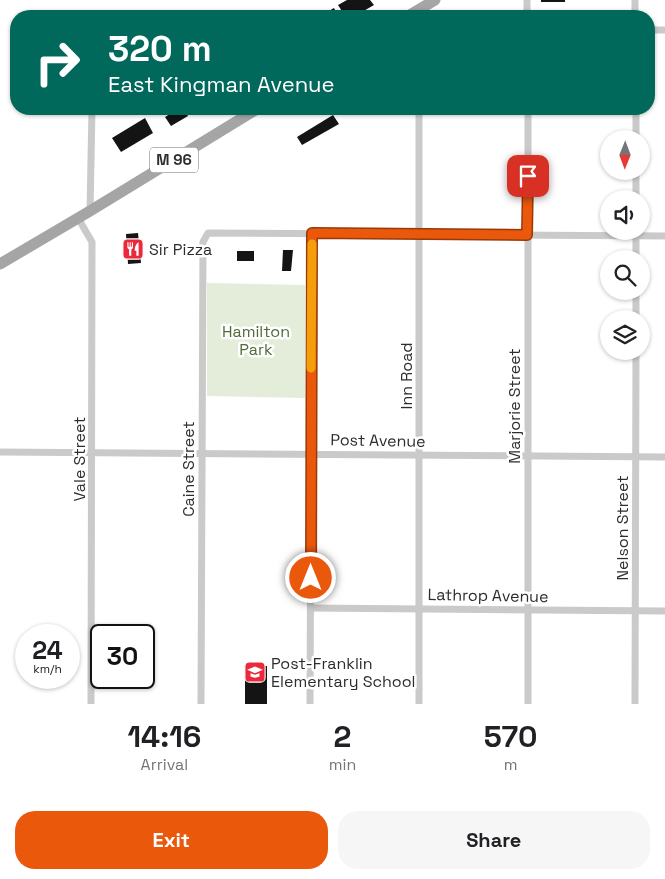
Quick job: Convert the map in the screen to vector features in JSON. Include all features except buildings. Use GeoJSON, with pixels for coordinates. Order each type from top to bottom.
{"type":"FeatureCollection","features":[{"type":"Feature","properties":{"kind":"main road"},"geometry":{"type":"LineString","coordinates":[[418,10],[435,0]]}},
{"type":"Feature","properties":{"kind":"main road","name":"M 96"},"geometry":{"type":"LineString","coordinates":[[0,264],[247,115]]}},
{"type":"Feature","properties":{"kind":"street"},"geometry":{"type":"LineString","coordinates":[[90,211],[92,115]]}},
{"type":"Feature","properties":{"kind":"street","name":"Inn Road"},"geometry":{"type":"LineString","coordinates":[[419,115],[419,704]]}},
{"type":"Feature","properties":{"kind":"street","name":"Marjorie Street"},"geometry":{"type":"LineString","coordinates":[[528,115],[528,704]]}},
{"type":"Feature","properties":{"kind":"street"},"geometry":{"type":"LineString","coordinates":[[636,115],[636,130]]}},
{"type":"Feature","properties":{"kind":"street","name":"Vale Street"},"geometry":{"type":"LineString","coordinates":[[78,218],[92,242],[91,704]]}},
{"type":"Feature","properties":{"kind":"street","name":"Caine Street"},"geometry":{"type":"LineString","coordinates":[[200,704],[203,242],[206,235],[212,232],[312,233]]}},
{"type":"Feature","properties":{"kind":"street"},"geometry":{"type":"LineString","coordinates":[[310,704],[312,233],[527,235],[600,234]]}},
{"type":"Feature","properties":{"kind":"street"},"geometry":{"type":"LineString","coordinates":[[650,234],[665,236]]}},
{"type":"Feature","properties":{"kind":"street","name":"Nelson Street"},"geometry":{"type":"LineString","coordinates":[[635,704],[636,360]]}},
{"type":"Feature","properties":{"kind":"street","name":"Post Avenue"},"geometry":{"type":"LineString","coordinates":[[0,452],[665,457]]}},
{"type":"Feature","properties":{"kind":"street","name":"Lathrop Avenue"},"geometry":{"type":"LineString","coordinates":[[311,608],[665,611]]}},
{"type":"Feature","properties":{"kind":"green space","name":"Hamilton Park"},"geometry":{"type":"Polygon","coordinates":[[[207,283],[305,285],[305,398],[207,396],[207,283]]]}},
{"type":"Feature","properties":{"kind":"slow traffic"},"geometry":{"type":"LineString","coordinates":[[311,368],[312,244]]}},
{"type":"Feature","properties":{"kind":"place","name":"Sir Pizza"},"geometry":{"type":"Point","coordinates":[133,249]}},
{"type":"Feature","properties":{"kind":"place","name":"Post-Franklin Elementary School"},"geometry":{"type":"Point","coordinates":[255,672]}},
{"type":"Feature","properties":{"kind":"route"},"geometry":{"type":"LineString","coordinates":[[311,578],[312,233],[527,235],[528,176]]}}]}
